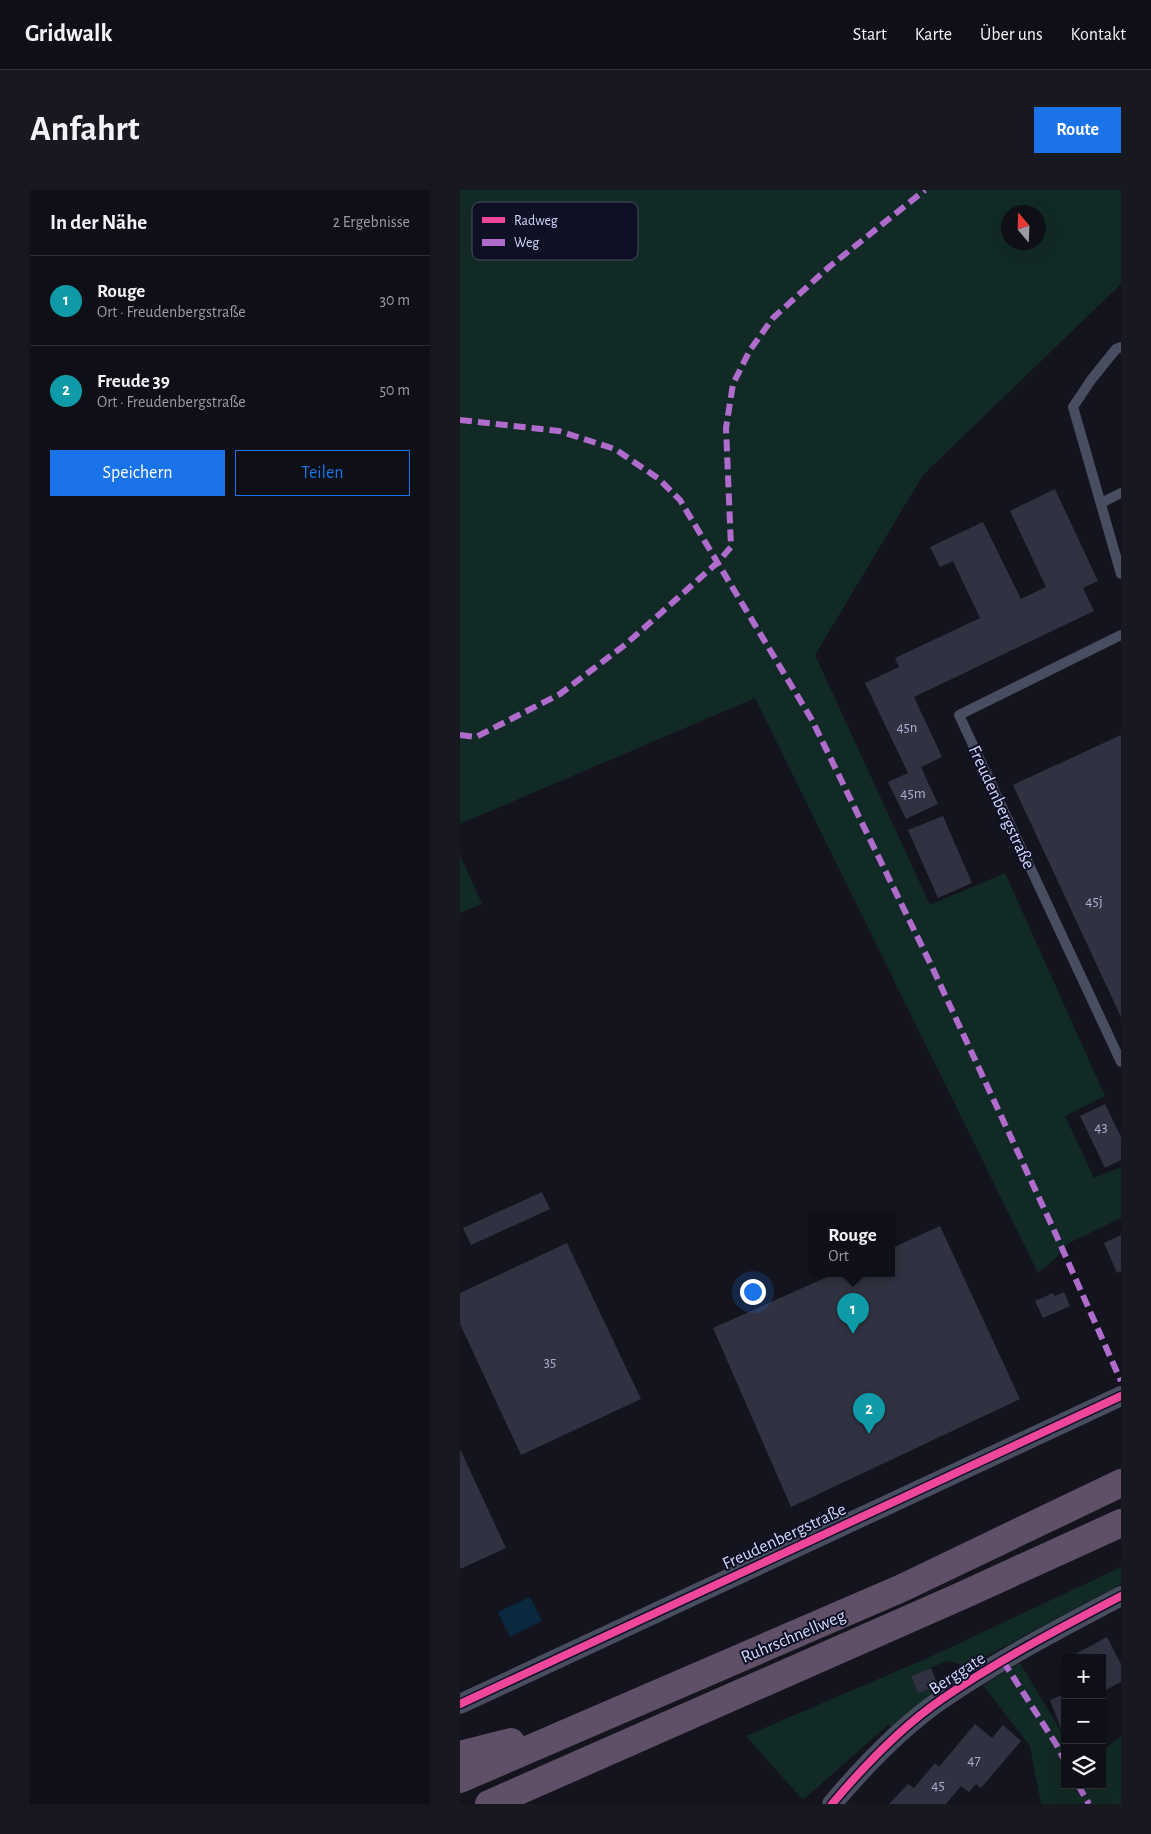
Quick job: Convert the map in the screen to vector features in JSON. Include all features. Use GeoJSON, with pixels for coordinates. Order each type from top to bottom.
{"type":"FeatureCollection","features":[{"type":"Feature","properties":{"kind":"highway","name":"Ruhrschnellweg"},"geometry":{"type":"LineString","coordinates":[[460,1778],[597,1721],[902,1588],[1121,1483]]}},
{"type":"Feature","properties":{"kind":"highway","name":"Ruhrschnellweg"},"geometry":{"type":"LineString","coordinates":[[489,1804],[953,1600],[1121,1523]]}},
{"type":"Feature","properties":{"kind":"highway"},"geometry":{"type":"LineString","coordinates":[[460,1755],[597,1721]]}},
{"type":"Feature","properties":{"kind":"highway"},"geometry":{"type":"LineString","coordinates":[[516,1804],[642,1738]]}},
{"type":"Feature","properties":{"kind":"street","name":"Freudenbergstraße"},"geometry":{"type":"LineString","coordinates":[[460,1704],[1121,1396]]}},
{"type":"Feature","properties":{"kind":"street","name":"Berggate"},"geometry":{"type":"LineString","coordinates":[[832,1804],[854,1778],[895,1737],[941,1700],[1003,1661],[1121,1596]]}},
{"type":"Feature","properties":{"kind":"lane"},"geometry":{"type":"LineString","coordinates":[[1121,347],[1116,349],[1073,407],[1121,574]]}},
{"type":"Feature","properties":{"kind":"lane"},"geometry":{"type":"LineString","coordinates":[[1101,503],[1121,493]]}},
{"type":"Feature","properties":{"kind":"lane","name":"Freudenbergstraße"},"geometry":{"type":"LineString","coordinates":[[1121,635],[959,715],[1121,1062]]}},
{"type":"Feature","properties":{"kind":"green space"},"geometry":{"type":"Polygon","coordinates":[[[460,190],[1121,190],[1121,284],[923,475],[815,655],[930,905],[1005,873],[1105,1096],[1065,1116],[1094,1178],[1121,1167],[1121,1218],[1069,1243],[1056,1258],[1038,1273],[755,698],[460,824],[460,190]]]}},
{"type":"Feature","properties":{"kind":"green space"},"geometry":{"type":"Polygon","coordinates":[[[460,855],[482,904],[460,913],[460,855]]]}},
{"type":"Feature","properties":{"kind":"green space"},"geometry":{"type":"Polygon","coordinates":[[[1121,1567],[1121,1584],[983,1658],[964,1671],[959,1664],[947,1661],[911,1676],[918,1693],[938,1686],[939,1689],[891,1728],[889,1724],[803,1800],[746,1736],[932,1656],[1121,1567]]]}},
{"type":"Feature","properties":{"kind":"green space"},"geometry":{"type":"Polygon","coordinates":[[[1020,1663],[1061,1731],[1061,1789],[1106,1789],[1106,1748],[1121,1736],[1121,1804],[1041,1804],[1030,1746],[983,1685],[1020,1663]]]}},
{"type":"Feature","properties":{"kind":"water"},"geometry":{"type":"Polygon","coordinates":[[[530,1597],[542,1621],[510,1637],[498,1612],[530,1597]]]}},
{"type":"Feature","properties":{"kind":"building"},"geometry":{"type":"Polygon","coordinates":[[[1055,489],[1098,581],[1083,588],[1094,611],[914,697],[942,757],[921,767],[938,804],[906,819],[888,782],[908,773],[865,683],[899,667],[895,658],[980,618],[953,561],[940,567],[930,547],[983,522],[1021,599],[1046,587],[1010,511],[1055,489]]]}},
{"type":"Feature","properties":{"kind":"building"},"geometry":{"type":"Polygon","coordinates":[[[1121,735],[1121,1017],[1013,785],[1121,735]]]}},
{"type":"Feature","properties":{"kind":"building"},"geometry":{"type":"Polygon","coordinates":[[[943,816],[972,883],[938,898],[908,830],[943,816]]]}},
{"type":"Feature","properties":{"kind":"building"},"geometry":{"type":"Polygon","coordinates":[[[1105,1104],[1121,1137],[1121,1160],[1105,1168],[1080,1116],[1105,1104]]]}},
{"type":"Feature","properties":{"kind":"building"},"geometry":{"type":"Polygon","coordinates":[[[542,1192],[550,1209],[471,1245],[463,1228],[542,1192]]]}},
{"type":"Feature","properties":{"kind":"building"},"geometry":{"type":"Polygon","coordinates":[[[940,1226],[1020,1399],[791,1507],[713,1328],[827,1277],[895,1277],[895,1247],[940,1226]]]}},
{"type":"Feature","properties":{"kind":"building"},"geometry":{"type":"Polygon","coordinates":[[[1121,1235],[1121,1271],[1117,1273],[1104,1243],[1121,1235]]]}},
{"type":"Feature","properties":{"kind":"building"},"geometry":{"type":"Polygon","coordinates":[[[567,1243],[641,1399],[521,1455],[460,1324],[460,1293],[567,1243]]]}},
{"type":"Feature","properties":{"kind":"building"},"geometry":{"type":"Polygon","coordinates":[[[1064,1292],[1070,1306],[1043,1318],[1035,1301],[1053,1293],[1055,1296],[1064,1292]]]}},
{"type":"Feature","properties":{"kind":"building"},"geometry":{"type":"Polygon","coordinates":[[[460,1449],[506,1548],[460,1569],[460,1449]]]}},
{"type":"Feature","properties":{"kind":"building"},"geometry":{"type":"Polygon","coordinates":[[[1107,1637],[1121,1664],[1121,1682],[1106,1690],[1106,1654],[1075,1654],[1107,1637]]]}},
{"type":"Feature","properties":{"kind":"building"},"geometry":{"type":"Polygon","coordinates":[[[931,1668],[938,1686],[918,1693],[911,1676],[931,1668]]]}},
{"type":"Feature","properties":{"kind":"building"},"geometry":{"type":"Polygon","coordinates":[[[1061,1695],[1061,1729],[1050,1700],[1061,1695]]]}},
{"type":"Feature","properties":{"kind":"building"},"geometry":{"type":"Polygon","coordinates":[[[975,1724],[992,1738],[1003,1725],[1021,1741],[981,1788],[976,1784],[969,1792],[961,1786],[946,1804],[889,1804],[908,1784],[914,1788],[935,1763],[939,1767],[975,1724]]]}},
{"type":"Feature","properties":{"kind":"marked path"},"geometry":{"type":"LineString","coordinates":[[460,735],[476,737],[560,694],[626,644],[718,562],[731,547],[726,428],[733,384],[750,350],[773,318],[829,267],[925,190]]}},
{"type":"Feature","properties":{"kind":"marked path"},"geometry":{"type":"LineString","coordinates":[[460,420],[559,431],[615,449],[659,479],[680,500],[812,720],[933,969],[1053,1228],[1121,1381]]}},
{"type":"Feature","properties":{"kind":"marked path"},"geometry":{"type":"LineString","coordinates":[[1003,1661],[1061,1753]]}},
{"type":"Feature","properties":{"kind":"marked path"},"geometry":{"type":"LineString","coordinates":[[1080,1789],[1089,1804]]}},
{"type":"Feature","properties":{"kind":"cycle path"},"geometry":{"type":"LineString","coordinates":[[460,1704],[1121,1396]]}},
{"type":"Feature","properties":{"kind":"cycle path"},"geometry":{"type":"LineString","coordinates":[[832,1804],[884,1748],[912,1722],[942,1699],[1053,1632],[1121,1596]]}},
{"type":"Feature","properties":{"kind":"place","name":"Rouge"},"geometry":{"type":"Point","coordinates":[853,1334]}},
{"type":"Feature","properties":{"kind":"place","name":"Freude 39"},"geometry":{"type":"Point","coordinates":[869,1434]}}]}
